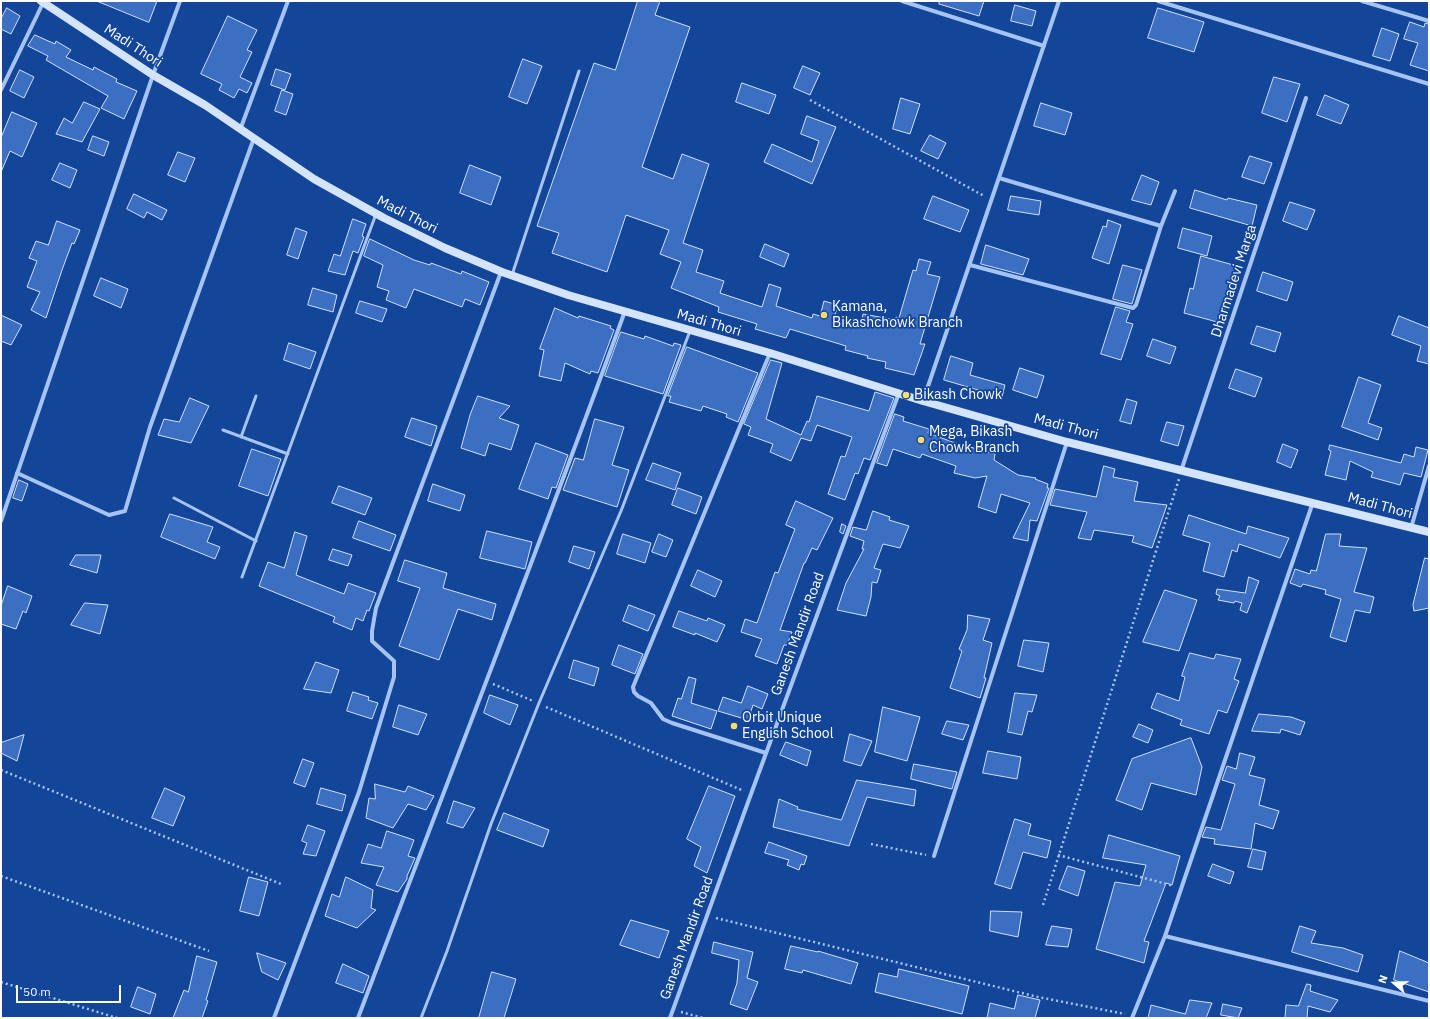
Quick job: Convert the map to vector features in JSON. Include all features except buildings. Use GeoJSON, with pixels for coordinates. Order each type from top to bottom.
{"type":"FeatureCollection","features":[{"type":"Feature","properties":{"kind":"main road","name":"Madi Thori"},"geometry":{"type":"LineString","coordinates":[[42,2],[153,75],[205,105],[314,179],[376,214],[445,248],[502,272],[568,295],[770,353],[923,401],[1067,442],[1429,532]]}},
{"type":"Feature","properties":{"kind":"street"},"geometry":{"type":"LineString","coordinates":[[1,521],[153,75],[180,1]]}},
{"type":"Feature","properties":{"kind":"street"},"geometry":{"type":"LineString","coordinates":[[240,130],[288,1]]}},
{"type":"Feature","properties":{"kind":"street"},"geometry":{"type":"LineString","coordinates":[[902,1],[1044,46]]}},
{"type":"Feature","properties":{"kind":"street"},"geometry":{"type":"LineString","coordinates":[[923,401],[1059,1]]}},
{"type":"Feature","properties":{"kind":"street"},"geometry":{"type":"LineString","coordinates":[[1158,1],[1429,84]]}},
{"type":"Feature","properties":{"kind":"street"},"geometry":{"type":"LineString","coordinates":[[1362,1],[1429,21]]}},
{"type":"Feature","properties":{"kind":"street"},"geometry":{"type":"LineString","coordinates":[[1,90],[42,2]]}},
{"type":"Feature","properties":{"kind":"street","name":"Dharmadevi Marga"},"geometry":{"type":"LineString","coordinates":[[1181,471],[1306,98]]}},
{"type":"Feature","properties":{"kind":"street"},"geometry":{"type":"LineString","coordinates":[[17,474],[109,515],[125,511],[150,427],[254,138]]}},
{"type":"Feature","properties":{"kind":"street"},"geometry":{"type":"LineString","coordinates":[[999,178],[1161,226]]}},
{"type":"Feature","properties":{"kind":"street"},"geometry":{"type":"LineString","coordinates":[[970,264],[1132,308],[1136,305],[1161,226],[1175,191]]}},
{"type":"Feature","properties":{"kind":"street"},"geometry":{"type":"LineString","coordinates":[[274,1018],[359,792],[394,677],[394,661],[372,641],[372,631],[376,608],[502,272]]}},
{"type":"Feature","properties":{"kind":"street"},"geometry":{"type":"LineString","coordinates":[[358,1018],[485,680],[547,524],[625,311]]}},
{"type":"Feature","properties":{"kind":"street"},"geometry":{"type":"LineString","coordinates":[[766,753],[668,721],[663,718],[652,704],[634,692],[633,687],[770,353]]}},
{"type":"Feature","properties":{"kind":"street","name":"Ganesh Mandir Road"},"geometry":{"type":"LineString","coordinates":[[670,1018],[899,393]]}},
{"type":"Feature","properties":{"kind":"street"},"geometry":{"type":"LineString","coordinates":[[934,856],[1067,442]]}},
{"type":"Feature","properties":{"kind":"street"},"geometry":{"type":"LineString","coordinates":[[1411,528],[1429,466]]}},
{"type":"Feature","properties":{"kind":"street"},"geometry":{"type":"LineString","coordinates":[[1133,1017],[1165,936],[1180,888],[1313,502]]}},
{"type":"Feature","properties":{"kind":"street"},"geometry":{"type":"LineString","coordinates":[[1165,936],[1429,1001]]}},
{"type":"Feature","properties":{"kind":"lane"},"geometry":{"type":"LineString","coordinates":[[512,275],[579,71]]}},
{"type":"Feature","properties":{"kind":"lane"},"geometry":{"type":"LineString","coordinates":[[242,577],[376,214]]}},
{"type":"Feature","properties":{"kind":"lane"},"geometry":{"type":"LineString","coordinates":[[421,1018],[447,951],[491,824],[539,703],[621,511],[690,331]]}},
{"type":"Feature","properties":{"kind":"lane"},"geometry":{"type":"LineString","coordinates":[[241,437],[256,396]]}},
{"type":"Feature","properties":{"kind":"lane"},"geometry":{"type":"LineString","coordinates":[[223,430],[288,454]]}},
{"type":"Feature","properties":{"kind":"lane"},"geometry":{"type":"LineString","coordinates":[[174,498],[256,541]]}},
{"type":"Feature","properties":{"kind":"path"},"geometry":{"type":"LineString","coordinates":[[810,100],[992,200]]}},
{"type":"Feature","properties":{"kind":"path"},"geometry":{"type":"LineString","coordinates":[[1043,905],[1181,471]]}},
{"type":"Feature","properties":{"kind":"path"},"geometry":{"type":"LineString","coordinates":[[485,680],[751,794]]}},
{"type":"Feature","properties":{"kind":"path"},"geometry":{"type":"LineString","coordinates":[[1,770],[281,884]]}},
{"type":"Feature","properties":{"kind":"path"},"geometry":{"type":"LineString","coordinates":[[872,844],[934,856]]}},
{"type":"Feature","properties":{"kind":"path"},"geometry":{"type":"LineString","coordinates":[[1058,855],[1180,888]]}},
{"type":"Feature","properties":{"kind":"path"},"geometry":{"type":"LineString","coordinates":[[1,876],[209,951]]}},
{"type":"Feature","properties":{"kind":"path"},"geometry":{"type":"LineString","coordinates":[[707,915],[1038,997],[1133,1017]]}},
{"type":"Feature","properties":{"kind":"path"},"geometry":{"type":"LineString","coordinates":[[1,982],[117,1018]]}},
{"type":"Feature","properties":{"kind":"path"},"geometry":{"type":"LineString","coordinates":[[673,1010],[703,1018]]}},
{"type":"Feature","properties":{"kind":"place","name":"Kamana, Bikashchowk Branch"},"geometry":{"type":"Point","coordinates":[824,315]}},
{"type":"Feature","properties":{"kind":"place","name":"Bikash Chowk"},"geometry":{"type":"Point","coordinates":[906,395]}},
{"type":"Feature","properties":{"kind":"place","name":"Mega, Bikash Chowk Branch"},"geometry":{"type":"Point","coordinates":[921,440]}},
{"type":"Feature","properties":{"kind":"place","name":"Orbit Unique English School"},"geometry":{"type":"Point","coordinates":[734,726]}}]}
